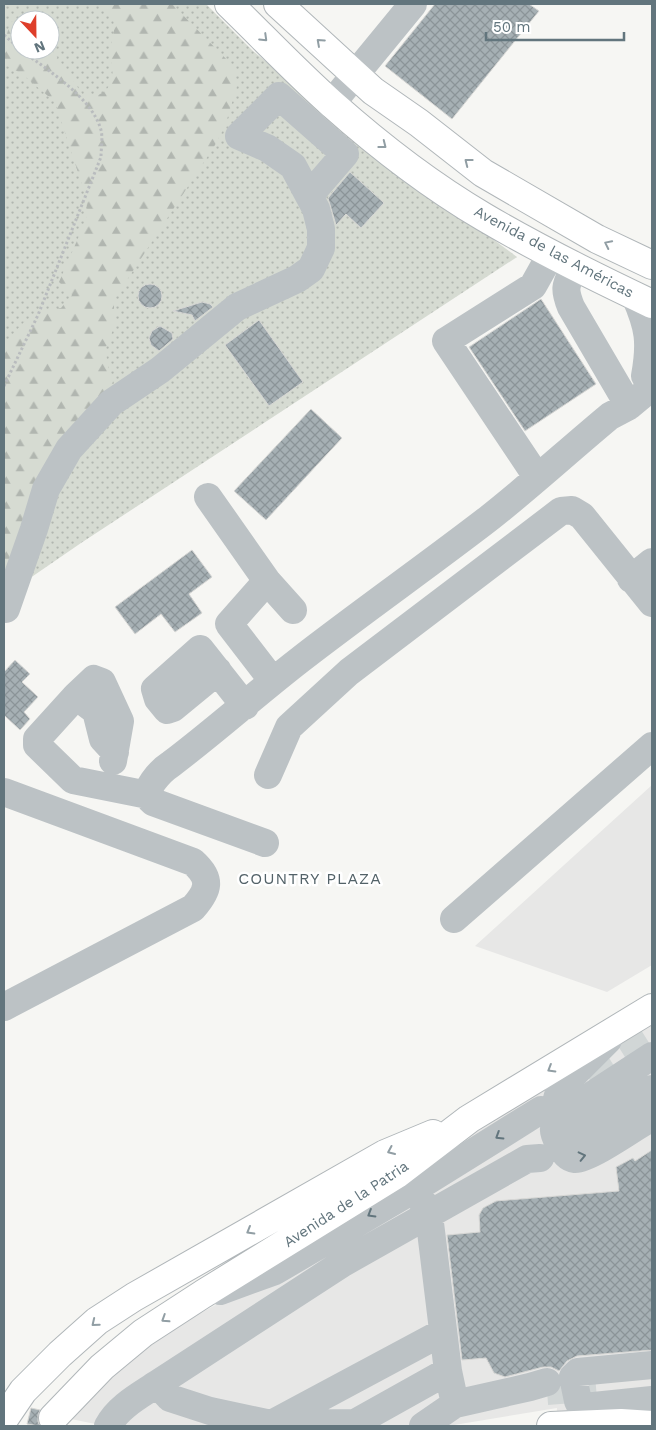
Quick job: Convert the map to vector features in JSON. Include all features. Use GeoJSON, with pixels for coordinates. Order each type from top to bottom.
{"type":"FeatureCollection","features":[{"type":"Feature","properties":{"kind":"main road","name":"Avenida de las Américas"},"geometry":{"type":"LineString","coordinates":[[229,4],[331,104],[354,123],[397,157],[482,216],[545,264],[570,278],[644,300]]}},
{"type":"Feature","properties":{"kind":"main road"},"geometry":{"type":"LineString","coordinates":[[278,4],[373,91],[419,123],[483,173],[597,238],[652,265]]}},
{"type":"Feature","properties":{"kind":"main road"},"geometry":{"type":"LineString","coordinates":[[354,123],[400,118],[419,123]]}},
{"type":"Feature","properties":{"kind":"main road","name":"Avenida de la Patria"},"geometry":{"type":"LineString","coordinates":[[53,1418],[102,1367],[143,1333],[397,1174],[469,1119],[652,1008]]}},
{"type":"Feature","properties":{"kind":"main road"},"geometry":{"type":"LineString","coordinates":[[4,1419],[23,1391],[60,1354],[97,1321],[134,1297],[385,1154],[469,1119]]}},
{"type":"Feature","properties":{"kind":"main road"},"geometry":{"type":"LineString","coordinates":[[551,1426],[621,1423],[652,1424]]}},
{"type":"Feature","properties":{"kind":"street"},"geometry":{"type":"LineString","coordinates":[[331,104],[413,4]]}},
{"type":"Feature","properties":{"kind":"street"},"geometry":{"type":"LineString","coordinates":[[6,609],[46,490],[69,449],[111,403],[160,370],[237,307],[298,279],[311,269],[321,248],[321,229],[316,209],[293,166],[267,148],[239,136],[279,96],[345,154],[314,190]]}},
{"type":"Feature","properties":{"kind":"street"},"geometry":{"type":"LineString","coordinates":[[537,478],[446,341],[533,286],[545,264]]}},
{"type":"Feature","properties":{"kind":"street"},"geometry":{"type":"LineString","coordinates":[[570,278],[571,307],[621,407]]}},
{"type":"Feature","properties":{"kind":"street"},"geometry":{"type":"LineString","coordinates":[[266,843],[153,802],[149,799],[148,795],[152,784],[160,772],[245,706],[273,681],[490,518],[621,407],[650,377],[649,336],[643,314],[644,300]]}},
{"type":"Feature","properties":{"kind":"street"},"geometry":{"type":"LineString","coordinates":[[208,497],[267,581],[293,610]]}},
{"type":"Feature","properties":{"kind":"street"},"geometry":{"type":"LineString","coordinates":[[268,775],[289,727],[350,672],[561,511],[572,510],[582,516],[646,594]]}},
{"type":"Feature","properties":{"kind":"street"},"geometry":{"type":"LineString","coordinates":[[646,594],[652,562]]}},
{"type":"Feature","properties":{"kind":"street"},"geometry":{"type":"LineString","coordinates":[[218,671],[174,708],[167,710],[158,699],[155,689],[229,624],[267,581]]}},
{"type":"Feature","properties":{"kind":"street"},"geometry":{"type":"LineString","coordinates":[[229,624],[273,681]]}},
{"type":"Feature","properties":{"kind":"street"},"geometry":{"type":"LineString","coordinates":[[200,649],[245,706]]}},
{"type":"Feature","properties":{"kind":"street"},"geometry":{"type":"LineString","coordinates":[[110,788],[120,721],[102,682],[94,679],[37,739],[37,745],[73,780],[110,788],[148,795]]}},
{"type":"Feature","properties":{"kind":"street"},"geometry":{"type":"LineString","coordinates":[[454,919],[652,746]]}},
{"type":"Feature","properties":{"kind":"street"},"geometry":{"type":"LineString","coordinates":[[4,792],[193,862],[204,872],[206,884],[203,897],[193,908],[4,1007]]}},
{"type":"Feature","properties":{"kind":"street"},"geometry":{"type":"LineString","coordinates":[[561,1123],[557,1099],[560,1088],[626,1024]]}},
{"type":"Feature","properties":{"kind":"street"},"geometry":{"type":"LineString","coordinates":[[561,1123],[652,1056]]}},
{"type":"Feature","properties":{"kind":"street"},"geometry":{"type":"LineString","coordinates":[[190,1302],[275,1271],[413,1190],[561,1123],[652,1075]]}},
{"type":"Feature","properties":{"kind":"street"},"geometry":{"type":"LineString","coordinates":[[652,1089],[554,1125],[554,1134],[566,1156],[575,1159],[587,1156],[652,1116]]}},
{"type":"Feature","properties":{"kind":"street"},"geometry":{"type":"LineString","coordinates":[[108,1426],[111,1420],[126,1405],[344,1263],[534,1155]]}},
{"type":"Feature","properties":{"kind":"street"},"geometry":{"type":"LineString","coordinates":[[413,1190],[417,1192],[429,1215],[448,1370],[455,1404]]}},
{"type":"Feature","properties":{"kind":"street"},"geometry":{"type":"LineString","coordinates":[[271,1425],[443,1332]]}},
{"type":"Feature","properties":{"kind":"street"},"geometry":{"type":"LineString","coordinates":[[652,1365],[578,1372],[573,1376],[580,1405],[652,1400]]}},
{"type":"Feature","properties":{"kind":"street"},"geometry":{"type":"LineString","coordinates":[[157,1384],[170,1398],[210,1411],[271,1425],[355,1424],[448,1370]]}},
{"type":"Feature","properties":{"kind":"street"},"geometry":{"type":"LineString","coordinates":[[652,1373],[596,1382],[652,1383]]}},
{"type":"Feature","properties":{"kind":"street"},"geometry":{"type":"LineString","coordinates":[[423,1426],[455,1404],[541,1386]]}},
{"type":"Feature","properties":{"kind":"path"},"geometry":{"type":"LineString","coordinates":[[4,386],[38,315],[101,158],[101,130],[88,105],[68,86],[35,60]]}},
{"type":"Feature","properties":{"kind":"shaded area"},"geometry":{"type":"Polygon","coordinates":[[[652,785],[652,965],[607,992],[475,946],[652,785]]]}},
{"type":"Feature","properties":{"kind":"shaded area"},"geometry":{"type":"Polygon","coordinates":[[[652,1025],[652,1418],[556,1420],[557,1408],[448,1426],[105,1426],[71,1419],[130,1360],[175,1327],[243,1290],[406,1172],[652,1025]]]}},
{"type":"Feature","properties":{"kind":"green space"},"geometry":{"type":"Polygon","coordinates":[[[4,4],[206,4],[253,51],[379,155],[517,257],[81,543],[4,596],[4,4]]]}},
{"type":"Feature","properties":{"kind":"green space"},"geometry":{"type":"Polygon","coordinates":[[[96,4],[172,4],[233,66],[237,86],[225,126],[215,145],[114,300],[114,327],[106,348],[107,363],[116,391],[4,583],[4,344],[25,321],[41,311],[61,308],[72,295],[59,282],[86,220],[87,200],[55,102],[22,74],[4,64],[4,38],[10,23],[10,60],[59,60],[83,95],[98,95],[106,90],[111,83],[113,70],[110,55],[114,26],[110,15],[96,4]]]}},
{"type":"Feature","properties":{"kind":"building"},"geometry":{"type":"Polygon","coordinates":[[[435,4],[529,4],[539,11],[452,119],[385,66],[435,4]]]}},
{"type":"Feature","properties":{"kind":"building"},"geometry":{"type":"Polygon","coordinates":[[[350,172],[384,203],[361,228],[346,214],[336,225],[328,198],[350,172]]]}},
{"type":"Feature","properties":{"kind":"building"},"geometry":{"type":"Polygon","coordinates":[[[150,284],[155,285],[161,291],[161,301],[155,307],[150,308],[145,307],[139,301],[138,296],[139,291],[145,285],[150,284]]]}},
{"type":"Feature","properties":{"kind":"building"},"geometry":{"type":"Polygon","coordinates":[[[541,299],[596,384],[525,431],[469,347],[541,299]]]}},
{"type":"Feature","properties":{"kind":"building"},"geometry":{"type":"Polygon","coordinates":[[[202,302],[213,307],[195,321],[192,315],[173,311],[202,302]]]}},
{"type":"Feature","properties":{"kind":"building"},"geometry":{"type":"Polygon","coordinates":[[[259,320],[303,382],[269,406],[225,345],[259,320]]]}},
{"type":"Feature","properties":{"kind":"building"},"geometry":{"type":"Polygon","coordinates":[[[160,326],[172,333],[173,339],[159,351],[151,345],[149,338],[152,331],[160,326]]]}},
{"type":"Feature","properties":{"kind":"building"},"geometry":{"type":"Polygon","coordinates":[[[311,409],[342,438],[266,520],[234,491],[311,409]]]}},
{"type":"Feature","properties":{"kind":"building"},"geometry":{"type":"Polygon","coordinates":[[[192,550],[212,577],[189,594],[202,613],[175,632],[161,614],[135,634],[115,607],[192,550]]]}},
{"type":"Feature","properties":{"kind":"building"},"geometry":{"type":"Polygon","coordinates":[[[15,660],[30,674],[22,682],[38,697],[24,712],[30,719],[20,730],[4,715],[4,672],[15,660]]]}},
{"type":"Feature","properties":{"kind":"building"},"geometry":{"type":"Polygon","coordinates":[[[652,1150],[652,1350],[577,1356],[567,1361],[559,1371],[551,1367],[543,1367],[505,1377],[494,1373],[486,1358],[462,1360],[447,1235],[480,1232],[479,1215],[483,1208],[496,1201],[619,1191],[616,1167],[633,1158],[635,1161],[652,1150]]]}},
{"type":"Feature","properties":{"kind":"building"},"geometry":{"type":"Polygon","coordinates":[[[31,1408],[40,1410],[38,1422],[40,1426],[27,1424],[31,1408]]]}},
{"type":"Feature","properties":{"kind":"tunnel"},"geometry":{"type":"LineString","coordinates":[[554,1102],[652,1041]]}},
{"type":"Feature","properties":{"kind":"tunnel"},"geometry":{"type":"LineString","coordinates":[[547,1391],[596,1387]]}},
{"type":"Feature","properties":{"kind":"district","name":"COUNTRY PLAZA"},"geometry":{"type":"Point","coordinates":[310,878]}}]}
